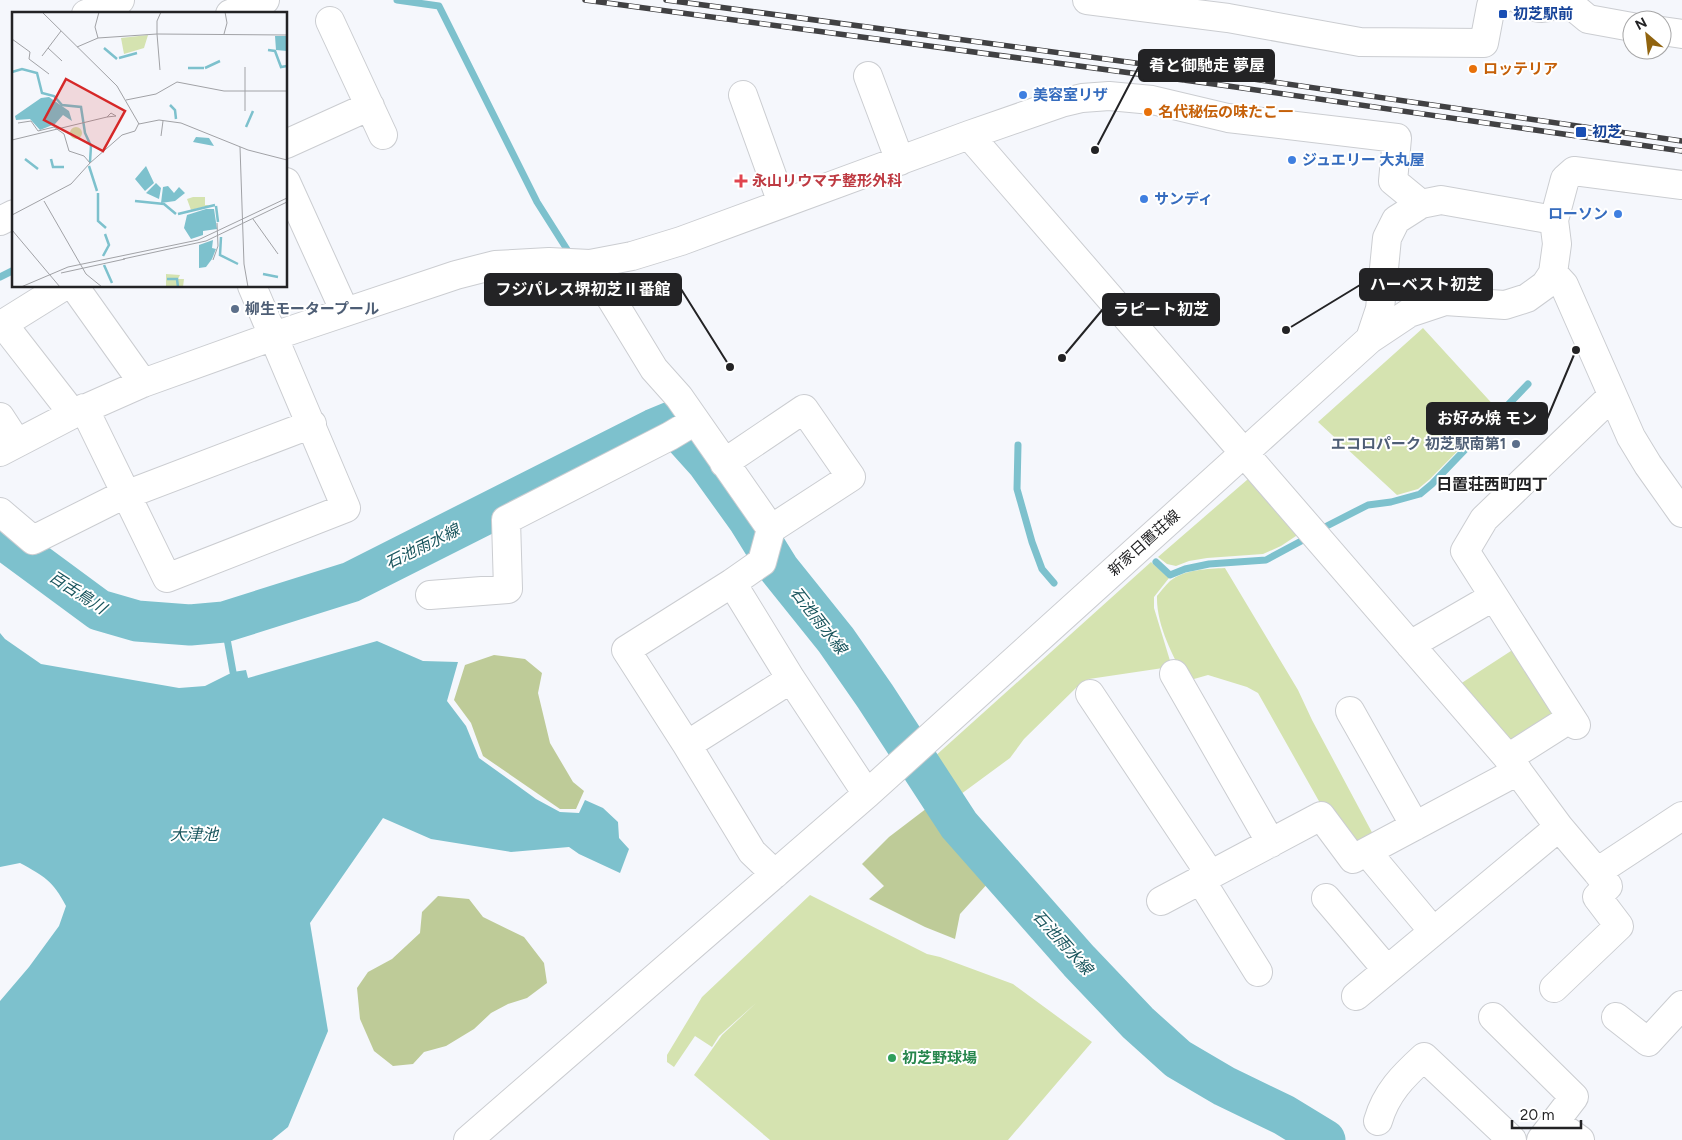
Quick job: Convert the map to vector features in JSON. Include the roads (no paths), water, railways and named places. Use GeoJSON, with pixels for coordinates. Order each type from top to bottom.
{"type":"FeatureCollection","features":[{"type":"Feature","properties":{"kind":"street"},"geometry":{"type":"LineString","coordinates":[[91,12],[121,0],[128,12]]}},
{"type":"Feature","properties":{"kind":"street"},"geometry":{"type":"LineString","coordinates":[[235,12],[265,0]]}},
{"type":"Feature","properties":{"kind":"street"},"geometry":{"type":"LineString","coordinates":[[1087,0],[1228,18],[1360,42],[1484,43],[1491,6],[1501,0]]}},
{"type":"Feature","properties":{"kind":"street"},"geometry":{"type":"LineString","coordinates":[[1520,0],[1528,6],[1538,8],[1547,8],[1564,0],[1588,19],[1622,25]]}},
{"type":"Feature","properties":{"kind":"street"},"geometry":{"type":"LineString","coordinates":[[330,21],[384,135]]}},
{"type":"Feature","properties":{"kind":"street"},"geometry":{"type":"LineString","coordinates":[[868,76],[900,161]]}},
{"type":"Feature","properties":{"kind":"street"},"geometry":{"type":"LineString","coordinates":[[743,95],[782,203]]}},
{"type":"Feature","properties":{"kind":"street"},"geometry":{"type":"LineString","coordinates":[[0,417],[9,448],[78,411],[143,383],[274,336],[456,275],[494,264],[549,262],[590,264],[632,256],[681,242],[969,135],[1082,98],[1109,96],[1152,100],[1228,118],[1397,138],[1393,181],[1421,204]]}},
{"type":"Feature","properties":{"kind":"street"},"geometry":{"type":"LineString","coordinates":[[288,143],[370,106]]}},
{"type":"Feature","properties":{"kind":"street"},"geometry":{"type":"LineString","coordinates":[[969,135],[1513,765],[1559,827],[1608,886],[1597,897],[1618,926],[1569,979]]}},
{"type":"Feature","properties":{"kind":"street"},"geometry":{"type":"LineString","coordinates":[[1682,185],[1574,171],[1565,179],[1554,220],[1556,244],[1553,273],[1564,285],[1631,437],[1682,514]]}},
{"type":"Feature","properties":{"kind":"street"},"geometry":{"type":"LineString","coordinates":[[288,186],[345,312]]}},
{"type":"Feature","properties":{"kind":"street"},"geometry":{"type":"LineString","coordinates":[[1370,339],[1380,309],[1387,238],[1396,220],[1421,204],[1441,200],[1554,220]]}},
{"type":"Feature","properties":{"kind":"street"},"geometry":{"type":"LineString","coordinates":[[0,221],[12,215]]}},
{"type":"Feature","properties":{"kind":"street"},"geometry":{"type":"LineString","coordinates":[[590,264],[654,369],[679,397],[724,463],[766,545]]}},
{"type":"Feature","properties":{"kind":"street","name":"新家日置荘線"},"geometry":{"type":"LineString","coordinates":[[468,1140],[866,794],[1370,339],[1409,313],[1445,301],[1505,305],[1527,298],[1545,285],[1553,273]]}},
{"type":"Feature","properties":{"kind":"street"},"geometry":{"type":"LineString","coordinates":[[61,288],[3,324],[78,411],[127,495],[167,578],[346,508],[253,288]]}},
{"type":"Feature","properties":{"kind":"street"},"geometry":{"type":"LineString","coordinates":[[75,288],[143,383]]}},
{"type":"Feature","properties":{"kind":"street"},"geometry":{"type":"LineString","coordinates":[[1161,901],[1321,816],[1353,859],[1415,826],[1513,765],[1573,722],[1465,551],[1484,519],[1612,396]]}},
{"type":"Feature","properties":{"kind":"street"},"geometry":{"type":"LineString","coordinates":[[724,463],[804,409],[851,478],[766,545],[732,583],[626,650],[752,852],[775,874]]}},
{"type":"Feature","properties":{"kind":"street"},"geometry":{"type":"LineString","coordinates":[[430,595],[508,589],[506,520],[670,436],[695,421]]}},
{"type":"Feature","properties":{"kind":"street"},"geometry":{"type":"LineString","coordinates":[[0,512],[33,540],[115,499],[312,424]]}},
{"type":"Feature","properties":{"kind":"street"},"geometry":{"type":"LineString","coordinates":[[732,583],[866,794]]}},
{"type":"Feature","properties":{"kind":"street"},"geometry":{"type":"LineString","coordinates":[[1410,645],[1493,596]]}},
{"type":"Feature","properties":{"kind":"street"},"geometry":{"type":"LineString","coordinates":[[1174,674],[1271,843]]}},
{"type":"Feature","properties":{"kind":"street"},"geometry":{"type":"LineString","coordinates":[[687,745],[791,678]]}},
{"type":"Feature","properties":{"kind":"street"},"geometry":{"type":"LineString","coordinates":[[1090,694],[1205,877],[1258,972]]}},
{"type":"Feature","properties":{"kind":"street"},"geometry":{"type":"LineString","coordinates":[[1350,711],[1415,826]]}},
{"type":"Feature","properties":{"kind":"street"},"geometry":{"type":"LineString","coordinates":[[1597,872],[1682,816]]}},
{"type":"Feature","properties":{"kind":"street"},"geometry":{"type":"LineString","coordinates":[[1356,996],[1559,827]]}},
{"type":"Feature","properties":{"kind":"street"},"geometry":{"type":"LineString","coordinates":[[1367,852],[1433,931]]}},
{"type":"Feature","properties":{"kind":"street"},"geometry":{"type":"LineString","coordinates":[[1326,898],[1387,970]]}},
{"type":"Feature","properties":{"kind":"street"},"geometry":{"type":"LineString","coordinates":[[1616,1017],[1648,1042],[1682,1005]]}},
{"type":"Feature","properties":{"kind":"street"},"geometry":{"type":"LineString","coordinates":[[1493,1017],[1574,1097],[1548,1131],[1580,1140]]}},
{"type":"Feature","properties":{"kind":"street"},"geometry":{"type":"LineString","coordinates":[[1378,1121],[1382,1106],[1400,1079],[1424,1057],[1512,1140]]}},
{"type":"Feature","properties":{"kind":"water","name":"大津池"},"geometry":{"type":"Polygon","coordinates":[[[0,633],[5,639],[41,664],[179,688],[205,686],[233,672],[246,670],[248,678],[377,641],[423,661],[458,662],[447,701],[466,726],[479,758],[536,799],[560,812],[579,813],[585,800],[603,808],[618,822],[619,838],[629,849],[620,873],[579,854],[569,847],[511,852],[431,839],[383,818],[310,923],[328,1031],[288,1127],[272,1140],[0,1140],[0,1001],[29,967],[59,926],[66,906],[57,891],[47,880],[20,863],[0,867],[0,633]]]}},
{"type":"Feature","properties":{"kind":"waterway"},"geometry":{"type":"LineString","coordinates":[[397,0],[439,6],[537,202],[568,251]]}},
{"type":"Feature","properties":{"kind":"waterway"},"geometry":{"type":"LineString","coordinates":[[0,277],[12,271]]}},
{"type":"Feature","properties":{"kind":"waterway"},"geometry":{"type":"LineString","coordinates":[[1319,530],[1368,505],[1391,502],[1420,494],[1432,484],[1528,384]]}},
{"type":"Feature","properties":{"kind":"waterway","name":"石池雨水線"},"geometry":{"type":"LineString","coordinates":[[0,537],[99,610],[137,621],[190,625],[224,622],[351,582],[671,422],[707,462],[748,519],[779,569],[836,640],[959,825],[1079,961],[1138,1023],[1178,1059],[1224,1086],[1284,1115],[1325,1140]]}},
{"type":"Feature","properties":{"kind":"waterway"},"geometry":{"type":"LineString","coordinates":[[1018,445],[1017,489],[1042,569],[1054,583]]}},
{"type":"Feature","properties":{"kind":"waterway"},"geometry":{"type":"LineString","coordinates":[[1156,562],[1170,575],[1185,569],[1209,564],[1266,560],[1305,539]]}},
{"type":"Feature","properties":{"kind":"waterway"},"geometry":{"type":"LineString","coordinates":[[224,622],[233,672]]}},
{"type":"Feature","properties":{"kind":"railway"},"geometry":{"type":"LineString","coordinates":[[585,0],[1221,85],[1682,151]]}},
{"type":"Feature","properties":{"kind":"railway"},"geometry":{"type":"LineString","coordinates":[[666,0],[1225,75],[1682,141]]}},
{"type":"Feature","properties":{"kind":"place","name":"初芝駅前"},"geometry":{"type":"Point","coordinates":[1503,14]}},
{"type":"Feature","properties":{"kind":"place","name":"ロッテリア"},"geometry":{"type":"Point","coordinates":[1473,69]}},
{"type":"Feature","properties":{"kind":"place","name":"美容室リザ"},"geometry":{"type":"Point","coordinates":[1023,95]}},
{"type":"Feature","properties":{"kind":"place","name":"名代秘伝の味たこ一"},"geometry":{"type":"Point","coordinates":[1148,112]}},
{"type":"Feature","properties":{"kind":"place","name":"初芝"},"geometry":{"type":"Point","coordinates":[1581,132]}},
{"type":"Feature","properties":{"kind":"place","name":"肴と御馳走 夢屋"},"geometry":{"type":"Point","coordinates":[1095,150]}},
{"type":"Feature","properties":{"kind":"place","name":"ジュエリー 大丸屋"},"geometry":{"type":"Point","coordinates":[1292,160]}},
{"type":"Feature","properties":{"kind":"place","name":"永山リウマチ整形外科"},"geometry":{"type":"Point","coordinates":[741,181]}},
{"type":"Feature","properties":{"kind":"place","name":"サンディ"},"geometry":{"type":"Point","coordinates":[1144,199]}},
{"type":"Feature","properties":{"kind":"place","name":"ローソン"},"geometry":{"type":"Point","coordinates":[1618,214]}},
{"type":"Feature","properties":{"kind":"place","name":"柳生モータープール"},"geometry":{"type":"Point","coordinates":[235,309]}},
{"type":"Feature","properties":{"kind":"place","name":"ハーベスト初芝"},"geometry":{"type":"Point","coordinates":[1286,330]}},
{"type":"Feature","properties":{"kind":"place","name":"お好み焼 モン"},"geometry":{"type":"Point","coordinates":[1576,350]}},
{"type":"Feature","properties":{"kind":"place","name":"ラピート初芝"},"geometry":{"type":"Point","coordinates":[1062,358]}},
{"type":"Feature","properties":{"kind":"place","name":"フジパレス堺初芝Ⅱ番館"},"geometry":{"type":"Point","coordinates":[730,367]}},
{"type":"Feature","properties":{"kind":"place","name":"エコロパーク 初芝駅南第1"},"geometry":{"type":"Point","coordinates":[1516,444]}},
{"type":"Feature","properties":{"kind":"place","name":"初芝野球場"},"geometry":{"type":"Point","coordinates":[892,1058]}},
{"type":"Feature","properties":{"kind":"district","name":"日置荘西町四丁"},"geometry":{"type":"Point","coordinates":[1492,484]}},
{"type":"Feature","properties":{"kind":"water label","name":"百舌鳥川"},"geometry":{"type":"Point","coordinates":[78,592]}}]}
